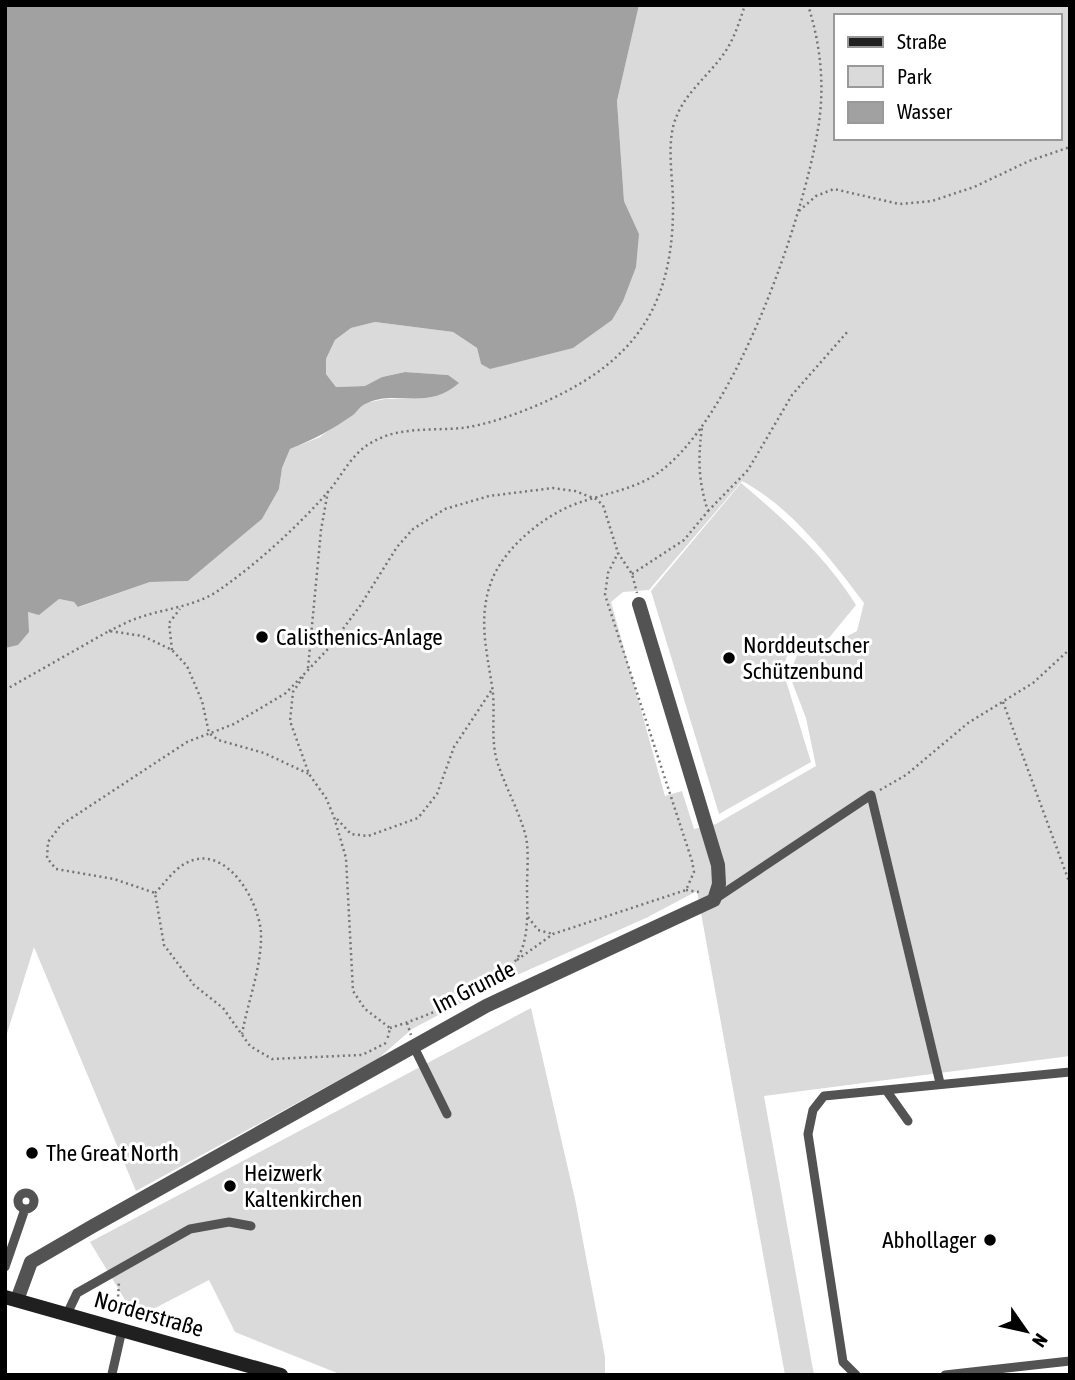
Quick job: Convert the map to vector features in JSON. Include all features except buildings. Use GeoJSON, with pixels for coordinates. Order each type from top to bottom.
{"type":"FeatureCollection","features":[{"type":"Feature","properties":{"kind":"main road","name":"Norderstraße"},"geometry":{"type":"LineString","coordinates":[[11,1298],[281,1375]]}},
{"type":"Feature","properties":{"kind":"street"},"geometry":{"type":"LineString","coordinates":[[639,604],[718,864],[719,884],[713,900]]}},
{"type":"Feature","properties":{"kind":"street","name":"Im Grunde"},"geometry":{"type":"LineString","coordinates":[[11,1298],[31,1262],[399,1053],[555,972],[713,900]]}},
{"type":"Feature","properties":{"kind":"lane"},"geometry":{"type":"LineString","coordinates":[[713,900],[871,796],[940,1083]]}},
{"type":"Feature","properties":{"kind":"lane"},"geometry":{"type":"LineString","coordinates":[[414,1045],[447,1114]]}},
{"type":"Feature","properties":{"kind":"lane"},"geometry":{"type":"LineString","coordinates":[[856,1375],[843,1363],[808,1134],[813,1110],[824,1096],[1070,1072]]}},
{"type":"Feature","properties":{"kind":"lane"},"geometry":{"type":"LineString","coordinates":[[886,1090],[908,1121]]}},
{"type":"Feature","properties":{"kind":"lane"},"geometry":{"type":"LineString","coordinates":[[5,1267],[25,1209]]}},
{"type":"Feature","properties":{"kind":"lane"},"geometry":{"type":"LineString","coordinates":[[67,1314],[76,1293],[190,1229],[229,1222],[251,1226]]}},
{"type":"Feature","properties":{"kind":"lane"},"geometry":{"type":"LineString","coordinates":[[112,1374],[122,1330]]}},
{"type":"Feature","properties":{"kind":"lane"},"geometry":{"type":"LineString","coordinates":[[945,1375],[1070,1361]]}},
{"type":"Feature","properties":{"kind":"path"},"geometry":{"type":"LineString","coordinates":[[5,690],[139,617],[182,607],[220,590],[269,549],[328,491],[368,444],[413,430],[481,424],[531,407],[583,383],[611,364],[627,348],[652,313],[666,276],[673,237],[673,126],[687,96],[726,51],[745,5]]}},
{"type":"Feature","properties":{"kind":"path"},"geometry":{"type":"LineString","coordinates":[[517,960],[527,916],[527,841],[496,758],[492,688],[482,621],[494,575],[517,544],[543,522],[584,500],[596,499],[656,474],[702,426],[734,375],[799,211],[818,128],[820,52],[808,5]]}},
{"type":"Feature","properties":{"kind":"path"},"geometry":{"type":"LineString","coordinates":[[799,211],[816,196],[834,189],[899,204],[932,201],[974,187],[1029,161],[1070,147]]}},
{"type":"Feature","properties":{"kind":"path"},"geometry":{"type":"LineString","coordinates":[[632,574],[684,540],[748,470],[792,395],[849,330]]}},
{"type":"Feature","properties":{"kind":"path"},"geometry":{"type":"LineString","coordinates":[[702,426],[697,463],[708,511]]}},
{"type":"Feature","properties":{"kind":"path"},"geometry":{"type":"LineString","coordinates":[[155,893],[114,879],[56,869],[47,858],[48,842],[61,825],[187,742],[267,707],[286,693],[360,607],[397,547],[413,529],[445,509],[489,496],[553,488],[575,491],[596,499],[603,505],[618,553],[632,574],[639,604]]}},
{"type":"Feature","properties":{"kind":"path"},"geometry":{"type":"LineString","coordinates":[[328,491],[320,541],[307,671],[293,692],[290,721],[309,775],[326,798],[334,817],[346,858],[353,990],[365,1009],[390,1028]]}},
{"type":"Feature","properties":{"kind":"path"},"geometry":{"type":"LineString","coordinates":[[390,1028],[467,995],[494,979],[553,934],[686,890],[694,872],[605,594],[608,573],[618,553]]}},
{"type":"Feature","properties":{"kind":"path"},"geometry":{"type":"LineString","coordinates":[[172,650],[169,623],[182,607]]}},
{"type":"Feature","properties":{"kind":"path"},"geometry":{"type":"LineString","coordinates":[[109,631],[144,636],[172,650],[187,666],[201,701],[208,733],[218,740],[264,753],[309,775]]}},
{"type":"Feature","properties":{"kind":"path"},"geometry":{"type":"LineString","coordinates":[[871,796],[906,775],[968,723],[1032,683],[1070,649]]}},
{"type":"Feature","properties":{"kind":"path"},"geometry":{"type":"LineString","coordinates":[[334,817],[351,834],[368,836],[418,818],[437,794],[454,747],[492,688]]}},
{"type":"Feature","properties":{"kind":"path"},"geometry":{"type":"LineString","coordinates":[[1003,702],[1070,884]]}},
{"type":"Feature","properties":{"kind":"path"},"geometry":{"type":"LineString","coordinates":[[155,893],[187,862],[206,860],[227,867],[243,883],[253,901],[261,930],[260,953],[242,1034]]}},
{"type":"Feature","properties":{"kind":"path"},"geometry":{"type":"LineString","coordinates":[[155,893],[164,945],[194,985],[223,1008],[250,1046],[272,1059],[362,1055],[386,1043],[390,1028]]}},
{"type":"Feature","properties":{"kind":"path"},"geometry":{"type":"LineString","coordinates":[[527,916],[538,930],[553,934]]}},
{"type":"Feature","properties":{"kind":"path"},"geometry":{"type":"LineString","coordinates":[[386,1043],[399,1053]]}},
{"type":"Feature","properties":{"kind":"path"},"geometry":{"type":"LineString","coordinates":[[122,1330],[126,1315],[117,1313],[118,1281],[124,1266]]}},
{"type":"Feature","properties":{"kind":"green space"},"geometry":{"type":"Polygon","coordinates":[[[639,5],[1070,5],[1070,1056],[764,1096],[814,1375],[785,1375],[697,891],[646,918],[501,982],[412,1029],[379,1058],[136,1191],[34,947],[5,1040],[5,648],[28,612],[39,614],[59,599],[74,602],[79,607],[150,582],[188,581],[262,519],[279,489],[282,468],[290,449],[320,437],[365,403],[385,399],[428,398],[448,375],[405,372],[382,377],[366,386],[336,387],[326,374],[326,359],[335,340],[351,328],[375,322],[453,332],[477,348],[481,364],[639,235],[624,201],[617,101],[639,5]],[[742,481],[649,590],[623,592],[611,602],[665,796],[682,791],[694,829],[716,824],[816,766],[806,718],[789,674],[799,651],[829,646],[857,631],[864,603],[809,535],[760,492],[742,481]]]}},
{"type":"Feature","properties":{"kind":"green space","name":"Norddeutscher Schützenbund"},"geometry":{"type":"Polygon","coordinates":[[[741,483],[804,540],[832,571],[856,605],[823,645],[792,636],[783,671],[811,762],[719,814],[651,591],[741,483]]]}},
{"type":"Feature","properties":{"kind":"green space"},"geometry":{"type":"Polygon","coordinates":[[[531,1008],[575,1199],[605,1357],[605,1375],[342,1375],[235,1332],[209,1280],[136,1318],[90,1242],[531,1008]]]}},
{"type":"Feature","properties":{"kind":"water"},"geometry":{"type":"Polygon","coordinates":[[[5,5],[639,5],[617,101],[624,201],[639,234],[636,267],[623,301],[612,320],[573,348],[490,369],[481,364],[477,348],[453,332],[375,322],[351,328],[335,340],[326,359],[326,374],[336,387],[365,386],[382,377],[405,372],[448,375],[459,383],[447,392],[435,396],[388,398],[365,404],[330,430],[290,449],[282,468],[279,489],[262,519],[188,581],[150,582],[78,607],[74,602],[59,599],[39,615],[28,612],[29,632],[18,645],[5,648],[5,5]]]}},
{"type":"Feature","properties":{"kind":"place","name":"Calisthenics-Anlage"},"geometry":{"type":"Point","coordinates":[262,637]}},
{"type":"Feature","properties":{"kind":"place","name":"Norddeutscher Schützenbund"},"geometry":{"type":"Point","coordinates":[729,658]}},
{"type":"Feature","properties":{"kind":"place","name":"The Great North"},"geometry":{"type":"Point","coordinates":[32,1153]}},
{"type":"Feature","properties":{"kind":"place","name":"Heizwerk Kaltenkirchen"},"geometry":{"type":"Point","coordinates":[230,1186]}},
{"type":"Feature","properties":{"kind":"place","name":"Abhollager"},"geometry":{"type":"Point","coordinates":[990,1240]}}]}
